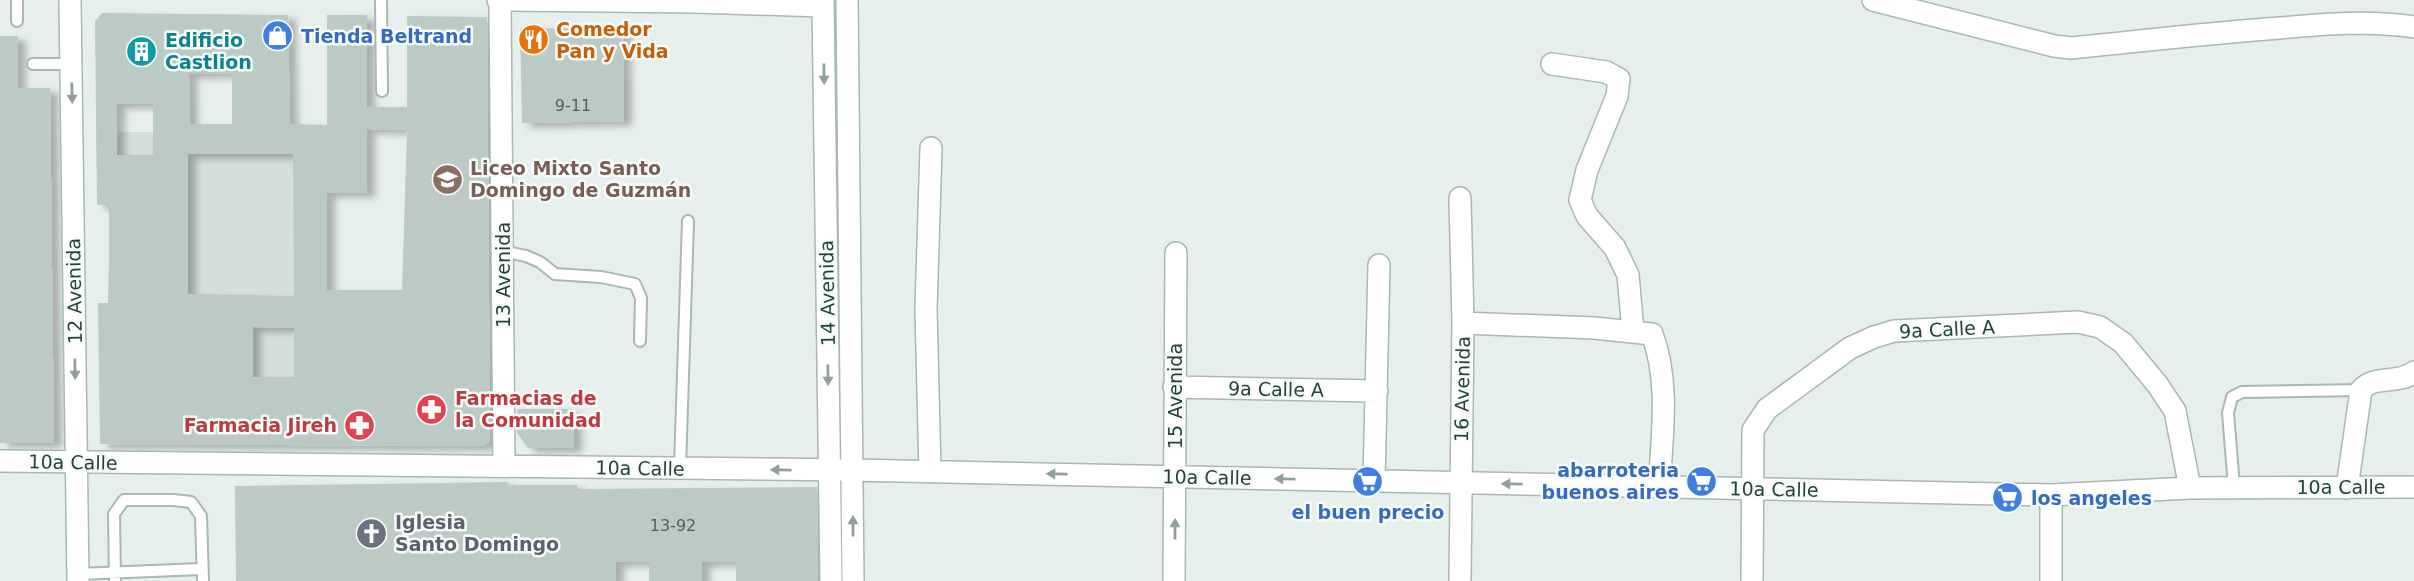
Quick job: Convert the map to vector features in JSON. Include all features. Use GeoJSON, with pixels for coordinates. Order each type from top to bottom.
{"type":"FeatureCollection","features":[{"type":"Feature","properties":{"kind":"street","name":"12 Avenida"},"geometry":{"type":"LineString","coordinates":[[70,0],[78,577]]}},
{"type":"Feature","properties":{"kind":"street"},"geometry":{"type":"LineString","coordinates":[[500,0],[823,3]]}},
{"type":"Feature","properties":{"kind":"street","name":"13 Avenida"},"geometry":{"type":"LineString","coordinates":[[500,0],[504,466]]}},
{"type":"Feature","properties":{"kind":"street"},"geometry":{"type":"LineString","coordinates":[[846,0],[853,581]]}},
{"type":"Feature","properties":{"kind":"street"},"geometry":{"type":"LineString","coordinates":[[1873,0],[2071,48],[2192,34],[2309,26],[2365,24],[2414,27]]}},
{"type":"Feature","properties":{"kind":"street","name":"14 Avenida"},"geometry":{"type":"LineString","coordinates":[[823,3],[831,581]]}},
{"type":"Feature","properties":{"kind":"street"},"geometry":{"type":"LineString","coordinates":[[1552,64],[1606,72],[1619,79],[1617,96],[1587,170],[1580,200],[1587,216],[1615,248],[1628,275],[1643,332],[1659,353],[1662,429],[1659,487]]}},
{"type":"Feature","properties":{"kind":"street"},"geometry":{"type":"LineString","coordinates":[[930,472],[926,309],[931,148]]}},
{"type":"Feature","properties":{"kind":"street","name":"16 Avenida"},"geometry":{"type":"LineString","coordinates":[[1460,581],[1463,323],[1461,198]]}},
{"type":"Feature","properties":{"kind":"street","name":"15 Avenida"},"geometry":{"type":"LineString","coordinates":[[1174,581],[1176,253]]}},
{"type":"Feature","properties":{"kind":"street"},"geometry":{"type":"LineString","coordinates":[[1374,481],[1379,265]]}},
{"type":"Feature","properties":{"kind":"street","name":"9a Calle A"},"geometry":{"type":"LineString","coordinates":[[1752,581],[1754,430],[1767,409],[1850,348],[1894,331],[2078,322],[2100,327],[2123,343],[2140,362],[2175,411],[2190,488]]}},
{"type":"Feature","properties":{"kind":"street"},"geometry":{"type":"LineString","coordinates":[[1463,323],[1643,332]]}},
{"type":"Feature","properties":{"kind":"street"},"geometry":{"type":"LineString","coordinates":[[2347,488],[2361,390],[2372,382],[2400,379],[2414,372]]}},
{"type":"Feature","properties":{"kind":"street","name":"9a Calle A"},"geometry":{"type":"LineString","coordinates":[[1174,387],[1377,391]]}},
{"type":"Feature","properties":{"kind":"street","name":"10a Calle"},"geometry":{"type":"LineString","coordinates":[[0,461],[852,470],[2051,495],[2190,488],[2414,486]]}},
{"type":"Feature","properties":{"kind":"street"},"geometry":{"type":"LineString","coordinates":[[2051,495],[2051,581]]}},
{"type":"Feature","properties":{"kind":"lane"},"geometry":{"type":"LineString","coordinates":[[17,0],[17,21]]}},
{"type":"Feature","properties":{"kind":"lane"},"geometry":{"type":"LineString","coordinates":[[381,0],[382,91]]}},
{"type":"Feature","properties":{"kind":"lane"},"geometry":{"type":"LineString","coordinates":[[33,64],[71,64]]}},
{"type":"Feature","properties":{"kind":"lane"},"geometry":{"type":"LineString","coordinates":[[680,468],[688,221]]}},
{"type":"Feature","properties":{"kind":"lane"},"geometry":{"type":"LineString","coordinates":[[502,251],[540,262],[555,274],[601,277],[635,284],[640,298],[640,341]]}},
{"type":"Feature","properties":{"kind":"lane"},"geometry":{"type":"LineString","coordinates":[[2234,487],[2228,413],[2232,397],[2242,393],[2361,390]]}},
{"type":"Feature","properties":{"kind":"lane"},"geometry":{"type":"LineString","coordinates":[[115,577],[114,514],[124,500],[136,499],[191,502],[197,508],[201,516],[203,581]]}},
{"type":"Feature","properties":{"kind":"lane"},"geometry":{"type":"LineString","coordinates":[[78,577],[115,577],[201,569]]}},
{"type":"Feature","properties":{"kind":"shaded area"},"geometry":{"type":"Polygon","coordinates":[[[190,124],[327,125],[326,360],[245,404],[245,445],[219,445],[219,377],[154,376],[153,155],[96,155],[96,132],[189,132],[190,124]]]}},
{"type":"Feature","properties":{"kind":"building"},"geometry":{"type":"Polygon","coordinates":[[[102,13],[288,15],[290,124],[327,125],[327,15],[367,15],[367,107],[407,107],[407,16],[487,17],[490,441],[484,446],[100,444],[98,303],[108,303],[109,205],[97,205],[95,21],[102,13]],[[232,73],[189,74],[190,124],[232,124],[232,73]],[[117,104],[117,155],[153,155],[153,104],[117,104]],[[367,129],[367,193],[327,193],[327,290],[402,290],[407,130],[367,129]],[[188,154],[188,294],[294,296],[293,154],[188,154]],[[253,327],[253,377],[294,377],[294,328],[253,327]]]}},
{"type":"Feature","properties":{"kind":"building"},"geometry":{"type":"Polygon","coordinates":[[[623,27],[624,121],[522,123],[520,29],[623,27]]]}},
{"type":"Feature","properties":{"kind":"building"},"geometry":{"type":"Polygon","coordinates":[[[0,36],[18,36],[18,88],[50,88],[54,443],[0,443],[0,36]]]}},
{"type":"Feature","properties":{"kind":"building"},"geometry":{"type":"Polygon","coordinates":[[[517,409],[574,409],[574,448],[528,448],[517,433],[517,409]]]}},
{"type":"Feature","properties":{"kind":"building"},"geometry":{"type":"Polygon","coordinates":[[[508,482],[509,485],[577,485],[578,489],[817,487],[818,581],[736,581],[736,562],[702,562],[702,581],[649,581],[649,562],[616,562],[616,581],[236,581],[235,486],[508,482]]]}},
{"type":"Feature","properties":{"kind":"place","name":"Tienda Beltrand"},"geometry":{"type":"Point","coordinates":[278,36]}},
{"type":"Feature","properties":{"kind":"place","name":"Comedor Pan y Vida"},"geometry":{"type":"Point","coordinates":[533,40]}},
{"type":"Feature","properties":{"kind":"place","name":"Edificio Castlion"},"geometry":{"type":"Point","coordinates":[142,51]}},
{"type":"Feature","properties":{"kind":"place","name":"Liceo Mixto Santo Domingo de Guzmán"},"geometry":{"type":"Point","coordinates":[447,179]}},
{"type":"Feature","properties":{"kind":"place","name":"Farmacias de la Comunidad"},"geometry":{"type":"Point","coordinates":[432,409]}},
{"type":"Feature","properties":{"kind":"place","name":"Farmacia Jireh"},"geometry":{"type":"Point","coordinates":[360,425]}},
{"type":"Feature","properties":{"kind":"place","name":"el buen precio"},"geometry":{"type":"Point","coordinates":[1368,481]}},
{"type":"Feature","properties":{"kind":"place","name":"abarroteria buenos aires"},"geometry":{"type":"Point","coordinates":[1702,481]}},
{"type":"Feature","properties":{"kind":"place","name":"los angeles"},"geometry":{"type":"Point","coordinates":[2008,498]}},
{"type":"Feature","properties":{"kind":"place","name":"Iglesia Santo Domingo"},"geometry":{"type":"Point","coordinates":[372,533]}}]}
